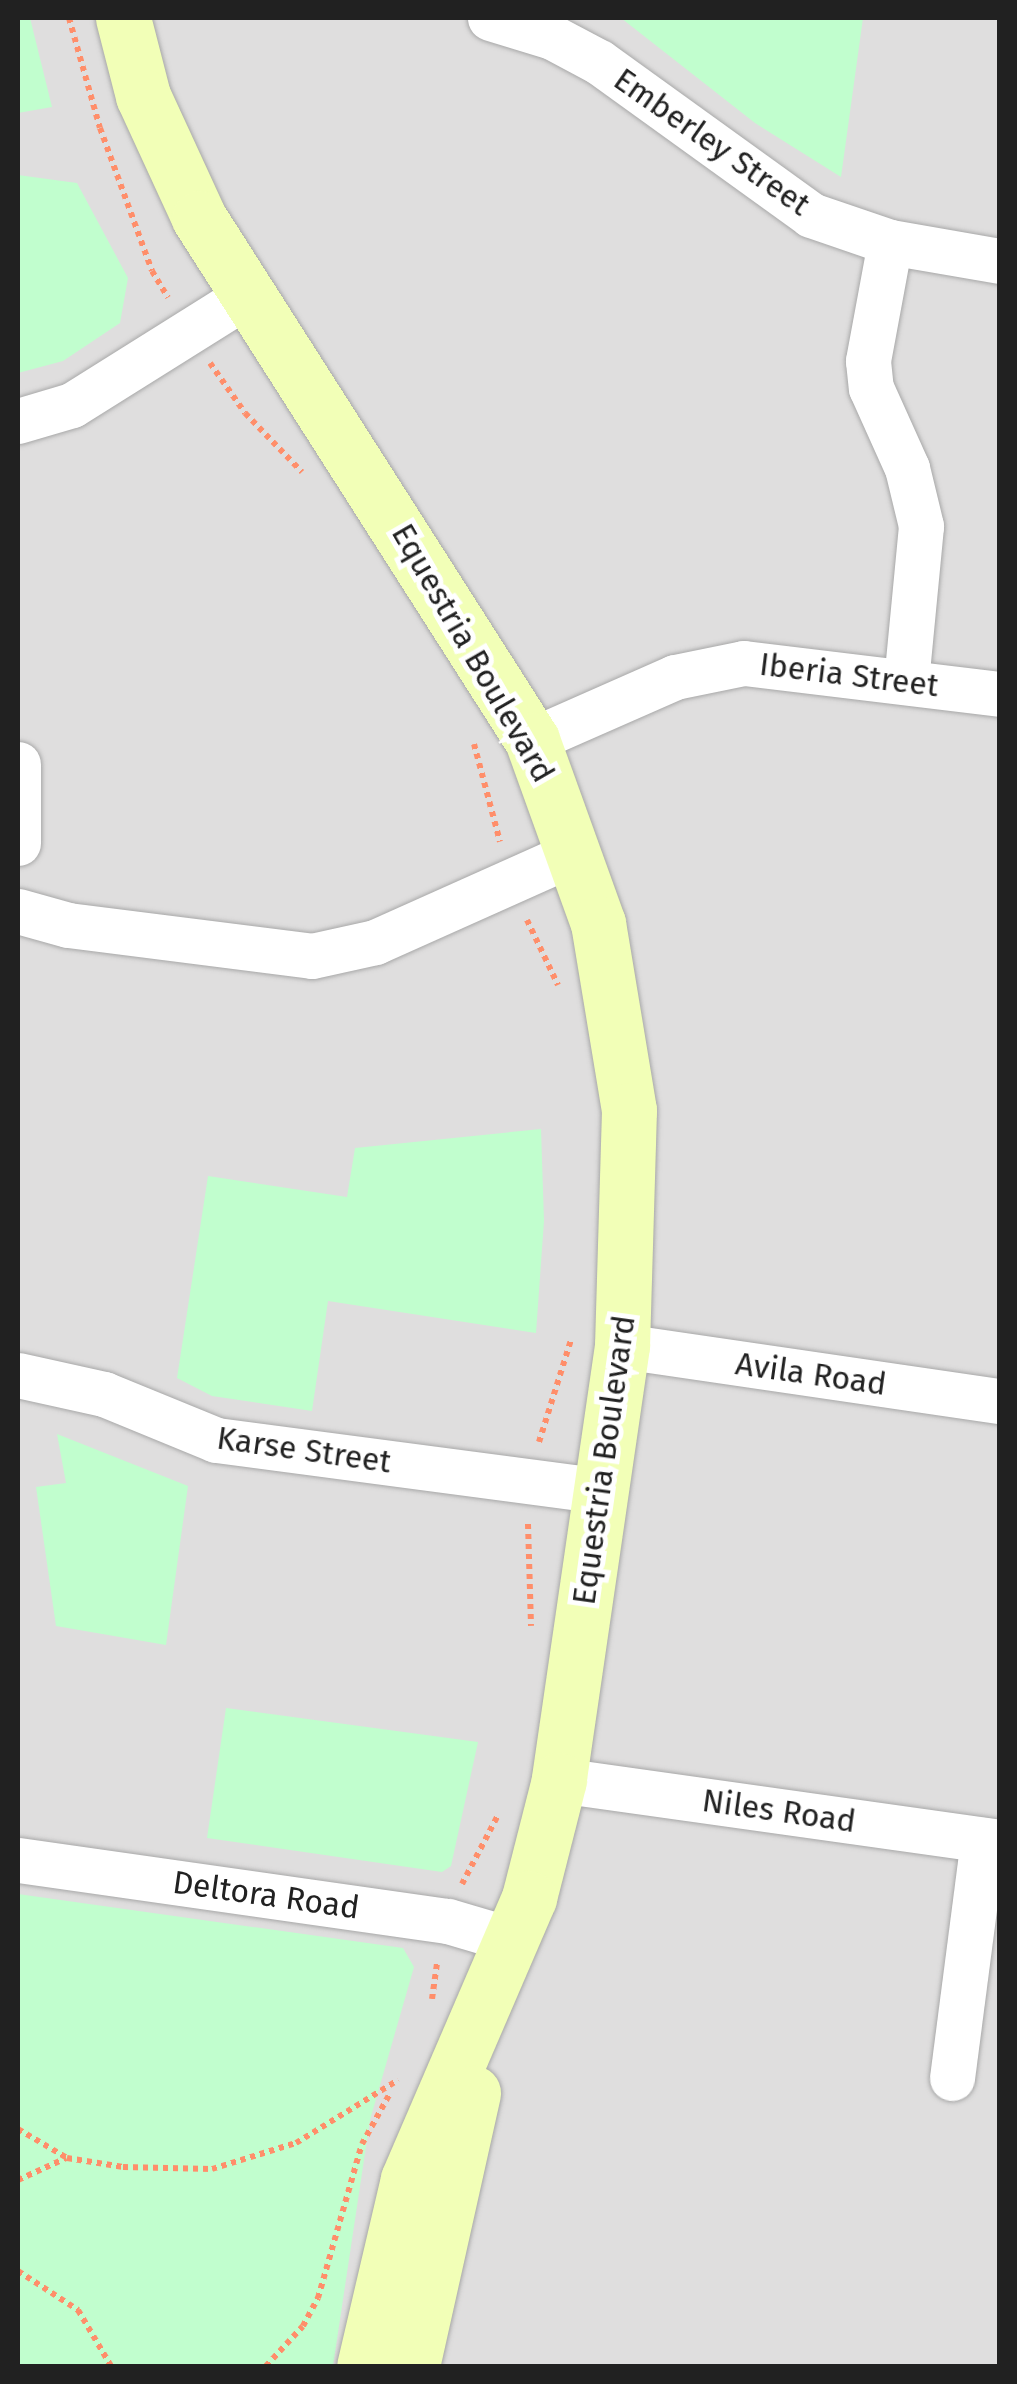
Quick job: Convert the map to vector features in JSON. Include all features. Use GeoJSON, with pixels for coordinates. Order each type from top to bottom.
{"type":"FeatureCollection","features":[{"type":"Feature","properties":{"kind":"street","name":"Equestria Boulevard"},"geometry":{"type":"LineString","coordinates":[[122,18],[170,160],[250,294],[532,740],[576,852],[598,923],[628,1110],[622,1346],[559,1780],[539,1868],[512,1940],[408,2179],[364,2366]]}},
{"type":"Feature","properties":{"kind":"street","name":"Emberley Street"},"geometry":{"type":"LineString","coordinates":[[490,18],[555,27],[776,194],[842,228],[890,242],[1000,261]]}},
{"type":"Feature","properties":{"kind":"street"},"geometry":{"type":"LineString","coordinates":[[890,242],[868,362],[871,388],[907,468],[921,526],[906,680]]}},
{"type":"Feature","properties":{"kind":"street"},"geometry":{"type":"LineString","coordinates":[[18,421],[72,405],[250,294]]}},
{"type":"Feature","properties":{"kind":"street","name":"Iberia Street"},"geometry":{"type":"LineString","coordinates":[[532,740],[705,668],[776,663],[1000,694]]}},
{"type":"Feature","properties":{"kind":"street"},"geometry":{"type":"LineString","coordinates":[[18,764],[18,843]]}},
{"type":"Feature","properties":{"kind":"street"},"geometry":{"type":"LineString","coordinates":[[18,910],[68,925],[312,956],[375,942],[576,852]]}},
{"type":"Feature","properties":{"kind":"street","name":"Avila Road"},"geometry":{"type":"LineString","coordinates":[[622,1346],[1000,1401]]}},
{"type":"Feature","properties":{"kind":"street","name":"Karse Street"},"geometry":{"type":"LineString","coordinates":[[18,1375],[104,1394],[216,1440],[600,1492]]}},
{"type":"Feature","properties":{"kind":"street","name":"Niles Road"},"geometry":{"type":"LineString","coordinates":[[559,1780],[991,1841]]}},
{"type":"Feature","properties":{"kind":"street"},"geometry":{"type":"LineString","coordinates":[[952,2078],[991,1841]]}},
{"type":"Feature","properties":{"kind":"street","name":"Deltora Road"},"geometry":{"type":"LineString","coordinates":[[18,1860],[448,1922],[512,1940]]}},
{"type":"Feature","properties":{"kind":"street","name":"Equestria Boulevard"},"geometry":{"type":"LineString","coordinates":[[412,2366],[429,2266],[512,1940]]}},
{"type":"Feature","properties":{"kind":"path"},"geometry":{"type":"LineString","coordinates":[[18,2130],[68,2158],[162,2170],[258,2158],[296,2143],[398,2080]]}},
{"type":"Feature","properties":{"kind":"path"},"geometry":{"type":"LineString","coordinates":[[18,2180],[68,2158]]}},
{"type":"Feature","properties":{"kind":"path"},"geometry":{"type":"LineString","coordinates":[[18,2271],[78,2310],[111,2366]]}},
{"type":"Feature","properties":{"kind":"shaded area"},"geometry":{"type":"Polygon","coordinates":[[[18,18],[999,18],[999,2366],[18,2366],[18,18]]]}},
{"type":"Feature","properties":{"kind":"green space"},"geometry":{"type":"Polygon","coordinates":[[[18,18],[30,18],[52,107],[18,113],[18,18]]]}},
{"type":"Feature","properties":{"kind":"green space"},"geometry":{"type":"Polygon","coordinates":[[[621,18],[863,18],[841,177],[755,123],[621,18]]]}},
{"type":"Feature","properties":{"kind":"green space"},"geometry":{"type":"Polygon","coordinates":[[[18,175],[77,183],[128,278],[120,323],[63,361],[18,373],[18,175]]]}},
{"type":"Feature","properties":{"kind":"green space"},"geometry":{"type":"Polygon","coordinates":[[[541,1129],[544,1221],[536,1333],[328,1301],[312,1411],[212,1396],[177,1378],[208,1176],[347,1197],[355,1148],[541,1129]]]}},
{"type":"Feature","properties":{"kind":"green space"},"geometry":{"type":"Polygon","coordinates":[[[57,1434],[188,1486],[166,1645],[56,1626],[36,1487],[66,1483],[57,1434]]]}},
{"type":"Feature","properties":{"kind":"green space"},"geometry":{"type":"Polygon","coordinates":[[[226,1708],[478,1742],[451,1866],[442,1872],[207,1838],[226,1708]]]}},
{"type":"Feature","properties":{"kind":"green space"},"geometry":{"type":"Polygon","coordinates":[[[18,1894],[403,1948],[414,1967],[370,2120],[333,2366],[18,2366],[18,1894]]]}}]}
